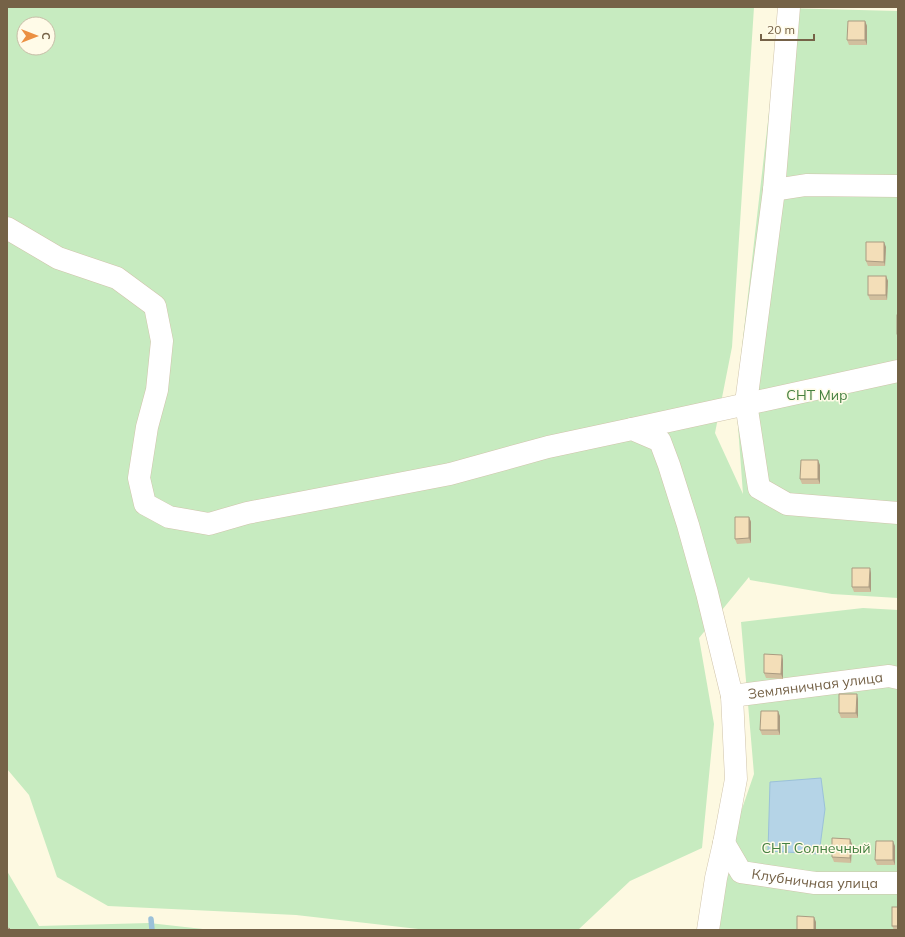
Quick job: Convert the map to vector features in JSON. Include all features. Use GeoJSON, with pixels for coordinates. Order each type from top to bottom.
{"type":"FeatureCollection","features":[{"type":"Feature","properties":{"kind":"street"},"geometry":{"type":"LineString","coordinates":[[788,7],[774,190],[746,403],[760,488],[787,504],[898,512]]}},
{"type":"Feature","properties":{"kind":"street"},"geometry":{"type":"LineString","coordinates":[[774,190],[806,185],[898,186]]}},
{"type":"Feature","properties":{"kind":"street"},"geometry":{"type":"LineString","coordinates":[[7,228],[58,258],[117,278],[155,306],[162,340],[157,390],[147,427],[139,478],[145,504],[169,517],[209,524],[247,513],[450,474],[548,447],[898,371]]}},
{"type":"Feature","properties":{"kind":"street"},"geometry":{"type":"LineString","coordinates":[[632,429],[660,441],[669,465],[707,593],[732,696],[736,779],[716,878],[708,930]]}},
{"type":"Feature","properties":{"kind":"street","name":"Земляничная улица"},"geometry":{"type":"LineString","coordinates":[[732,696],[889,676],[898,678]]}},
{"type":"Feature","properties":{"kind":"street","name":"Клубничная улица"},"geometry":{"type":"LineString","coordinates":[[724,843],[740,872],[815,883],[898,883]]}},
{"type":"Feature","properties":{"kind":"green space","name":"СНТ Мир"},"geometry":{"type":"Polygon","coordinates":[[[7,7],[754,7],[732,347],[715,433],[743,494],[736,399],[781,8],[898,11],[898,598],[832,594],[750,580],[749,577],[699,638],[714,724],[702,848],[630,881],[578,930],[427,930],[296,915],[108,906],[57,877],[29,795],[7,769],[7,7]]]}},
{"type":"Feature","properties":{"kind":"green space","name":"СНТ Солнечный"},"geometry":{"type":"Polygon","coordinates":[[[863,608],[898,610],[898,930],[715,930],[715,887],[754,774],[741,622],[863,608]]]}},
{"type":"Feature","properties":{"kind":"green space"},"geometry":{"type":"Polygon","coordinates":[[[7,871],[39,926],[149,923],[212,930],[7,930],[7,871]]]}},
{"type":"Feature","properties":{"kind":"water"},"geometry":{"type":"Polygon","coordinates":[[[821,778],[825,809],[819,854],[768,851],[770,782],[821,778]]]}},
{"type":"Feature","properties":{"kind":"building"},"geometry":{"type":"Polygon","coordinates":[[[848,21],[865,21],[865,40],[847,40],[848,21]]]}},
{"type":"Feature","properties":{"kind":"building"},"geometry":{"type":"Polygon","coordinates":[[[866,242],[884,242],[884,262],[866,261],[866,242]]]}},
{"type":"Feature","properties":{"kind":"building"},"geometry":{"type":"Polygon","coordinates":[[[868,276],[886,276],[886,295],[868,295],[868,276]]]}},
{"type":"Feature","properties":{"kind":"building"},"geometry":{"type":"Polygon","coordinates":[[[898,315],[898,334],[897,334],[898,315]]]}},
{"type":"Feature","properties":{"kind":"building"},"geometry":{"type":"Polygon","coordinates":[[[801,460],[818,460],[818,479],[800,479],[801,460]]]}},
{"type":"Feature","properties":{"kind":"building"},"geometry":{"type":"Polygon","coordinates":[[[735,517],[749,517],[749,538],[735,539],[735,517]]]}},
{"type":"Feature","properties":{"kind":"building"},"geometry":{"type":"Polygon","coordinates":[[[852,568],[870,568],[869,587],[852,587],[852,568]]]}},
{"type":"Feature","properties":{"kind":"building"},"geometry":{"type":"Polygon","coordinates":[[[764,654],[782,655],[781,674],[764,673],[764,654]]]}},
{"type":"Feature","properties":{"kind":"building"},"geometry":{"type":"Polygon","coordinates":[[[839,694],[857,694],[856,713],[839,713],[839,694]]]}},
{"type":"Feature","properties":{"kind":"building"},"geometry":{"type":"Polygon","coordinates":[[[761,711],[778,711],[778,730],[760,730],[761,711]]]}},
{"type":"Feature","properties":{"kind":"building"},"geometry":{"type":"Polygon","coordinates":[[[832,838],[850,839],[850,858],[832,857],[832,838]]]}},
{"type":"Feature","properties":{"kind":"building"},"geometry":{"type":"Polygon","coordinates":[[[876,841],[893,841],[893,860],[875,860],[876,841]]]}},
{"type":"Feature","properties":{"kind":"building"},"geometry":{"type":"Polygon","coordinates":[[[892,907],[898,907],[898,926],[892,926],[892,907]]]}},
{"type":"Feature","properties":{"kind":"building"},"geometry":{"type":"Polygon","coordinates":[[[797,916],[814,917],[814,930],[797,930],[797,916]]]}},
{"type":"Feature","properties":{"kind":"waterway"},"geometry":{"type":"LineString","coordinates":[[151,919],[152,930]]}}]}
